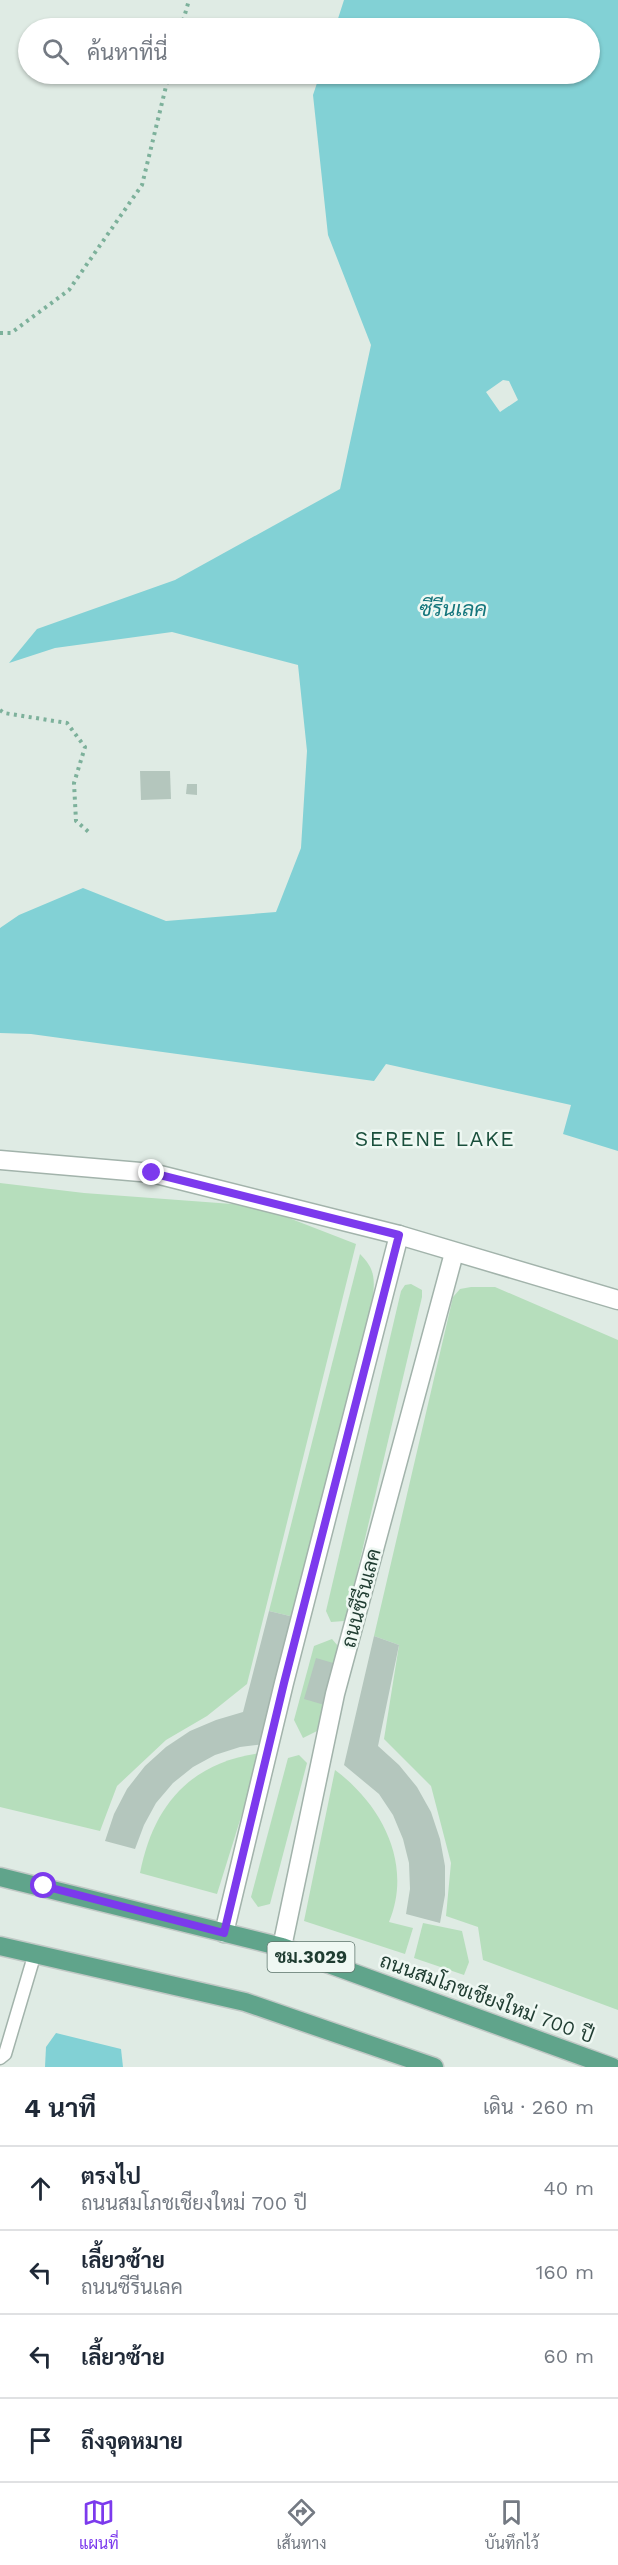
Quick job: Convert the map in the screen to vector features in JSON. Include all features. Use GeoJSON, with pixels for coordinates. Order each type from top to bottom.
{"type":"FeatureCollection","features":[{"type":"Feature","properties":{"kind":"main road","name":"ถนนสมโภชเชียงใหม่ 700 ปี"},"geometry":{"type":"LineString","coordinates":[[0,1877],[44,1886],[282,1947],[612,2067]]}},
{"type":"Feature","properties":{"kind":"main road"},"geometry":{"type":"LineString","coordinates":[[0,1946],[245,2002],[434,2067]]}},
{"type":"Feature","properties":{"kind":"street"},"geometry":{"type":"LineString","coordinates":[[0,1160],[152,1173],[399,1235],[618,1300]]}},
{"type":"Feature","properties":{"kind":"street"},"geometry":{"type":"LineString","coordinates":[[224,1933],[284,1683],[399,1235]]}},
{"type":"Feature","properties":{"kind":"street","name":"ถนนซีรีนเลค"},"geometry":{"type":"LineString","coordinates":[[282,1947],[335,1694],[454,1253]]}},
{"type":"Feature","properties":{"kind":"lane"},"geometry":{"type":"LineString","coordinates":[[0,2058],[5,2054],[35,1953]]}},
{"type":"Feature","properties":{"kind":"path"},"geometry":{"type":"LineString","coordinates":[[184,18],[189,0]]}},
{"type":"Feature","properties":{"kind":"path"},"geometry":{"type":"LineString","coordinates":[[0,333],[11,333],[69,290],[142,184],[167,84]]}},
{"type":"Feature","properties":{"kind":"path"},"geometry":{"type":"LineString","coordinates":[[0,710],[68,723],[85,747],[74,783],[76,820],[91,834]]}},
{"type":"Feature","properties":{"kind":"green space"},"geometry":{"type":"Polygon","coordinates":[[[0,1183],[84,1193],[258,1206],[356,1244],[247,1684],[207,1716],[166,1740],[117,1786],[100,1831],[0,1807],[0,1183]]]}},
{"type":"Feature","properties":{"kind":"green space"},"geometry":{"type":"Polygon","coordinates":[[[360,1254],[372,1273],[373,1297],[294,1617],[269,1611],[360,1254]]]}},
{"type":"Feature","properties":{"kind":"green space"},"geometry":{"type":"Polygon","coordinates":[[[411,1284],[422,1290],[422,1297],[347,1615],[344,1621],[331,1622],[326,1611],[401,1291],[405,1285],[411,1284]]]}},
{"type":"Feature","properties":{"kind":"green space"},"geometry":{"type":"Polygon","coordinates":[[[495,1287],[618,1340],[618,2010],[483,1960],[478,1927],[446,1916],[451,1863],[431,1786],[384,1739],[399,1645],[374,1636],[453,1297],[460,1289],[495,1287]]]}},
{"type":"Feature","properties":{"kind":"green space"},"geometry":{"type":"Polygon","coordinates":[[[332,1639],[343,1652],[321,1729],[303,1738],[294,1720],[314,1646],[332,1639]]]}},
{"type":"Feature","properties":{"kind":"green space"},"geometry":{"type":"Polygon","coordinates":[[[261,1753],[217,1894],[140,1873],[154,1827],[165,1808],[179,1791],[195,1777],[214,1766],[236,1758],[261,1753]]]}},
{"type":"Feature","properties":{"kind":"green space"},"geometry":{"type":"Polygon","coordinates":[[[299,1755],[307,1763],[270,1904],[258,1907],[251,1897],[288,1758],[299,1755]]]}},
{"type":"Feature","properties":{"kind":"green space"},"geometry":{"type":"Polygon","coordinates":[[[335,1770],[367,1800],[389,1837],[395,1858],[397,1879],[395,1900],[389,1922],[413,1928],[405,1954],[304,1921],[335,1770]]]}},
{"type":"Feature","properties":{"kind":"green space"},"geometry":{"type":"Polygon","coordinates":[[[423,1923],[462,1931],[469,1962],[464,1975],[414,1958],[423,1923]]]}},
{"type":"Feature","properties":{"kind":"water","name":"ซีรีนเลค"},"geometry":{"type":"Polygon","coordinates":[[[344,0],[618,0],[618,1151],[563,1134],[571,1105],[386,1064],[374,1081],[31,1034],[0,1033],[0,928],[19,915],[83,888],[166,921],[276,912],[301,848],[307,751],[298,665],[172,632],[55,648],[9,663],[37,629],[175,580],[340,489],[371,345],[328,235],[313,95],[317,84],[600,84],[600,18],[338,18],[344,0]],[[503,380],[486,392],[500,412],[518,400],[509,381],[503,380]]]}},
{"type":"Feature","properties":{"kind":"water"},"geometry":{"type":"Polygon","coordinates":[[[56,2033],[121,2049],[123,2067],[45,2067],[46,2047],[56,2033]]]}},
{"type":"Feature","properties":{"kind":"building"},"geometry":{"type":"Polygon","coordinates":[[[140,771],[170,771],[171,799],[141,800],[140,771]]]}},
{"type":"Feature","properties":{"kind":"building"},"geometry":{"type":"Polygon","coordinates":[[[187,784],[197,784],[197,795],[186,794],[187,784]]]}},
{"type":"Feature","properties":{"kind":"building"},"geometry":{"type":"Polygon","coordinates":[[[269,1611],[294,1617],[265,1744],[240,1747],[215,1755],[193,1767],[173,1783],[156,1803],[135,1849],[105,1841],[114,1814],[127,1789],[145,1766],[166,1747],[190,1731],[243,1712],[269,1611]]]}},
{"type":"Feature","properties":{"kind":"building"},"geometry":{"type":"Polygon","coordinates":[[[374,1636],[399,1645],[378,1746],[399,1765],[417,1787],[431,1812],[440,1839],[445,1866],[445,1895],[440,1923],[406,1914],[410,1889],[409,1863],[403,1839],[393,1815],[379,1794],[344,1765],[374,1636]]]}},
{"type":"Feature","properties":{"kind":"building"},"geometry":{"type":"Polygon","coordinates":[[[316,1658],[340,1665],[328,1706],[304,1699],[316,1658]]]}},
{"type":"Feature","properties":{"kind":"district","name":"SERENE LAKE"},"geometry":{"type":"Point","coordinates":[435,1139]}},
{"type":"Feature","properties":{"kind":"route"},"geometry":{"type":"LineString","coordinates":[[44,1886],[224,1933],[284,1683],[399,1235],[152,1173]]}}]}
